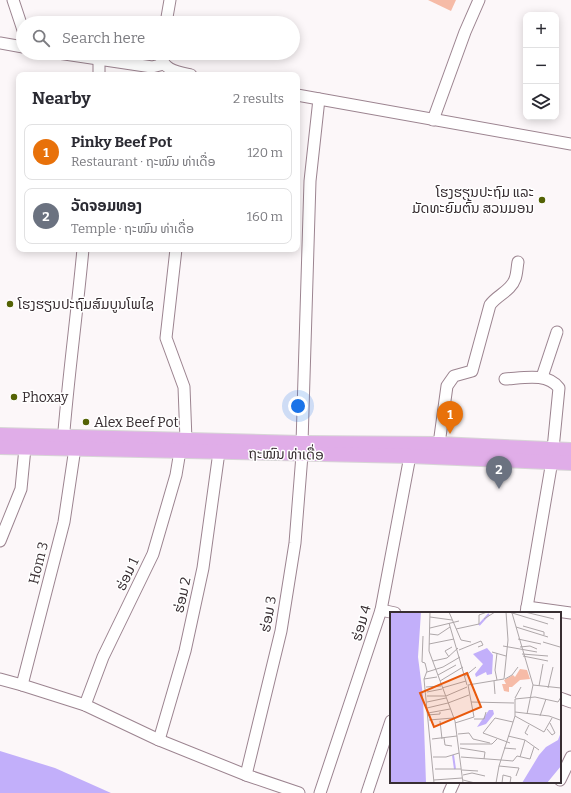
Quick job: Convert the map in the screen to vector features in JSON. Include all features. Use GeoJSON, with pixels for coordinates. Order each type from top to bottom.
{"type":"FeatureCollection","features":[{"type":"Feature","properties":{"kind":"main road","name":"ຖະໝົນ ທ່າເດື່ອ"},"geometry":{"type":"LineString","coordinates":[[0,435],[67,444]]}},
{"type":"Feature","properties":{"kind":"main road","name":"ຖະໝົນ ທ່າເດື່ອ"},"geometry":{"type":"LineString","coordinates":[[0,447],[25,448],[67,444],[183,445],[302,449],[410,456],[553,455],[571,450]]}},
{"type":"Feature","properties":{"kind":"main road","name":"ຖະໝົນ ທ່າເດື່ອ"},"geometry":{"type":"LineString","coordinates":[[183,445],[219,452],[439,444],[553,455],[571,463]]}},
{"type":"Feature","properties":{"kind":"street"},"geometry":{"type":"LineString","coordinates":[[13,0],[18,16]]}},
{"type":"Feature","properties":{"kind":"street"},"geometry":{"type":"LineString","coordinates":[[167,16],[170,0]]}},
{"type":"Feature","properties":{"kind":"street"},"geometry":{"type":"LineString","coordinates":[[433,120],[465,32],[479,0]]}},
{"type":"Feature","properties":{"kind":"street"},"geometry":{"type":"LineString","coordinates":[[0,43],[16,46]]}},
{"type":"Feature","properties":{"kind":"street"},"geometry":{"type":"LineString","coordinates":[[99,72],[99,60],[152,68],[160,60]]}},
{"type":"Feature","properties":{"kind":"street"},"geometry":{"type":"LineString","coordinates":[[164,60],[176,72]]}},
{"type":"Feature","properties":{"kind":"street"},"geometry":{"type":"LineString","coordinates":[[300,96],[571,144]]}},
{"type":"Feature","properties":{"kind":"street","name":"ຮ່ອມ 3"},"geometry":{"type":"LineString","coordinates":[[246,775],[281,631],[295,543],[302,449],[310,181],[319,99]]}},
{"type":"Feature","properties":{"kind":"street","name":"Hom 3"},"geometry":{"type":"LineString","coordinates":[[22,685],[64,522],[67,444],[66,393],[76,327],[83,252]]}},
{"type":"Feature","properties":{"kind":"street","name":"ຮ່ອມ 1"},"geometry":{"type":"LineString","coordinates":[[85,705],[104,657],[153,554],[183,445],[184,387],[166,338],[176,252]]}},
{"type":"Feature","properties":{"kind":"street"},"geometry":{"type":"LineString","coordinates":[[439,444],[447,386],[454,376],[472,372],[490,306],[499,295],[510,287],[515,279],[518,262]]}},
{"type":"Feature","properties":{"kind":"street"},"geometry":{"type":"LineString","coordinates":[[542,377],[557,332]]}},
{"type":"Feature","properties":{"kind":"street"},"geometry":{"type":"LineString","coordinates":[[505,379],[542,377],[555,383],[559,388],[553,455],[526,610],[556,612]]}},
{"type":"Feature","properties":{"kind":"street"},"geometry":{"type":"LineString","coordinates":[[0,541],[21,490],[25,448]]}},
{"type":"Feature","properties":{"kind":"street","name":"ຮ່ອມ 2"},"geometry":{"type":"LineString","coordinates":[[159,740],[185,651],[203,568],[219,452]]}},
{"type":"Feature","properties":{"kind":"street","name":"ຮ່ອມ 4"},"geometry":{"type":"LineString","coordinates":[[320,793],[381,610],[410,456]]}},
{"type":"Feature","properties":{"kind":"street"},"geometry":{"type":"LineString","coordinates":[[381,610],[390,612]]}},
{"type":"Feature","properties":{"kind":"street"},"geometry":{"type":"LineString","coordinates":[[561,612],[571,613]]}},
{"type":"Feature","properties":{"kind":"street"},"geometry":{"type":"LineString","coordinates":[[0,679],[85,705],[159,740],[246,775],[299,793]]}},
{"type":"Feature","properties":{"kind":"street"},"geometry":{"type":"LineString","coordinates":[[561,698],[571,702]]}},
{"type":"Feature","properties":{"kind":"street"},"geometry":{"type":"LineString","coordinates":[[367,793],[390,724]]}},
{"type":"Feature","properties":{"kind":"street"},"geometry":{"type":"LineString","coordinates":[[561,778],[571,757]]}},
{"type":"Feature","properties":{"kind":"street"},"geometry":{"type":"LineString","coordinates":[[449,793],[454,783]]}},
{"type":"Feature","properties":{"kind":"shaded area"},"geometry":{"type":"Polygon","coordinates":[[[428,0],[456,0],[451,11],[428,0]]]}},
{"type":"Feature","properties":{"kind":"shaded area"},"geometry":{"type":"Polygon","coordinates":[[[0,751],[55,768],[111,793],[0,793],[0,751]]]}},
{"type":"Feature","properties":{"kind":"place","name":"ໂຮງຮຽນປະຖົມ ແລະ ມັດທະຍົມຕົ້ນ ສວນມອນ"},"geometry":{"type":"Point","coordinates":[542,200]}},
{"type":"Feature","properties":{"kind":"place","name":"ໂຮງຮຽນປະຖົມສົມບູນໂພໄຊ"},"geometry":{"type":"Point","coordinates":[10,304]}},
{"type":"Feature","properties":{"kind":"place","name":"Phoxay"},"geometry":{"type":"Point","coordinates":[14,397]}},
{"type":"Feature","properties":{"kind":"place","name":"Alex Beef Pot"},"geometry":{"type":"Point","coordinates":[86,422]}},
{"type":"Feature","properties":{"kind":"place","name":"Pinky Beef Pot"},"geometry":{"type":"Point","coordinates":[450,434]}},
{"type":"Feature","properties":{"kind":"place","name":"ວັດຈອມທອງ"},"geometry":{"type":"Point","coordinates":[499,489]}}]}
